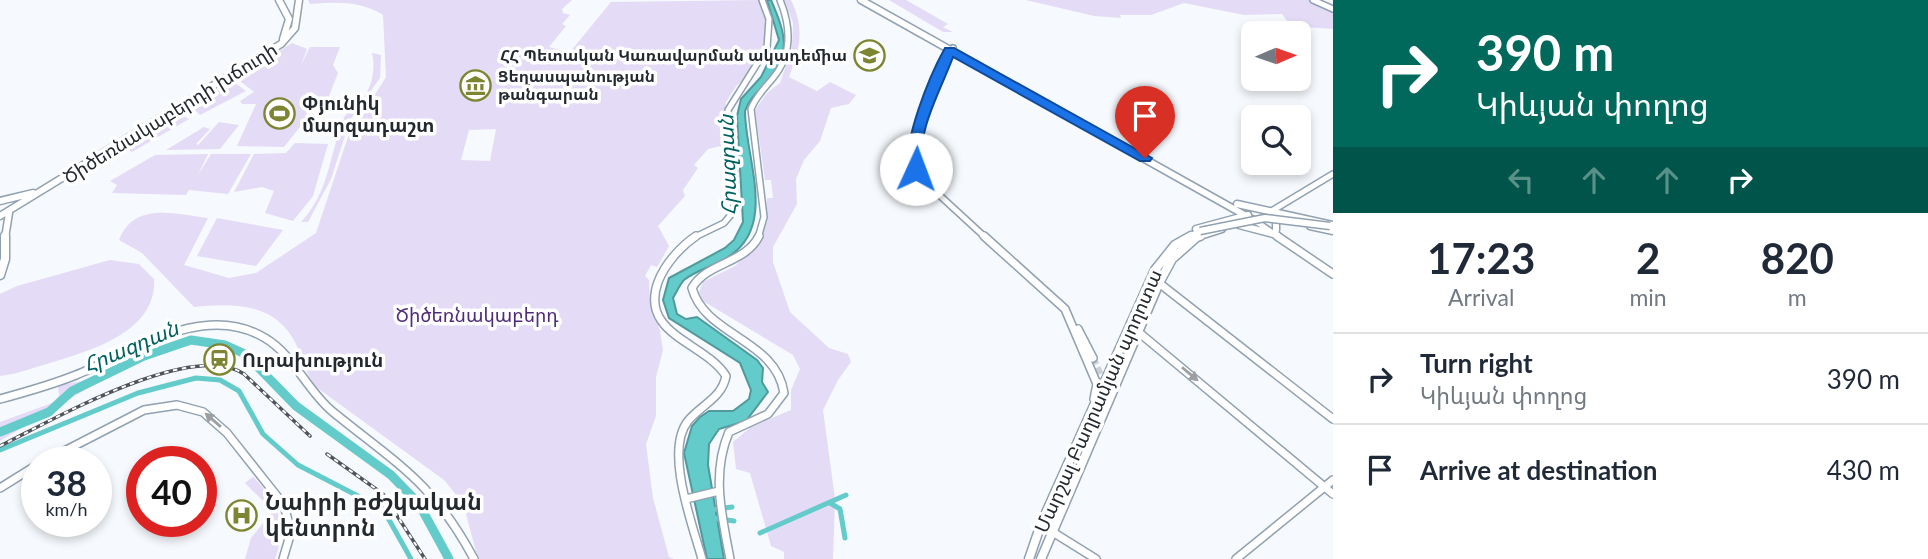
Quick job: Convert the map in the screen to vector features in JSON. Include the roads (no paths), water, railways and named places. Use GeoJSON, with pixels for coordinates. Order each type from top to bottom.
{"type":"FeatureCollection","features":[{"type":"Feature","properties":{"kind":"main road"},"geometry":{"type":"LineString","coordinates":[[279,0],[289,19],[286,39]]}},
{"type":"Feature","properties":{"kind":"main road","name":"Ծիծեռնակաբերդի խճուղի"},"geometry":{"type":"LineString","coordinates":[[10,213],[8,200],[286,39],[294,24],[299,0]]}},
{"type":"Feature","properties":{"kind":"main road"},"geometry":{"type":"LineString","coordinates":[[861,0],[1237,204],[1254,218]]}},
{"type":"Feature","properties":{"kind":"main road"},"geometry":{"type":"LineString","coordinates":[[866,0],[885,12]]}},
{"type":"Feature","properties":{"kind":"main road"},"geometry":{"type":"LineString","coordinates":[[1146,156],[1254,218],[1332,228]]}},
{"type":"Feature","properties":{"kind":"main road"},"geometry":{"type":"LineString","coordinates":[[1228,204],[1233,216],[1230,218]]}},
{"type":"Feature","properties":{"kind":"main road"},"geometry":{"type":"LineString","coordinates":[[1237,204],[1332,228]]}},
{"type":"Feature","properties":{"kind":"main road"},"geometry":{"type":"LineString","coordinates":[[1230,218],[1238,225],[1276,232],[1276,219],[1270,212]]}},
{"type":"Feature","properties":{"kind":"main road"},"geometry":{"type":"LineString","coordinates":[[0,216],[10,213]]}},
{"type":"Feature","properties":{"kind":"main road"},"geometry":{"type":"LineString","coordinates":[[0,275],[5,256],[2,231],[10,213]]}},
{"type":"Feature","properties":{"kind":"main road"},"geometry":{"type":"LineString","coordinates":[[1254,218],[1238,225],[1198,233],[1197,228],[1230,218],[1254,218],[1283,218],[1332,228]]}},
{"type":"Feature","properties":{"kind":"main road","name":"Մարշալ Բաղրամյան պողոտա"},"geometry":{"type":"LineString","coordinates":[[1041,559],[1160,262],[1175,245],[1198,233],[1254,218]]}},
{"type":"Feature","properties":{"kind":"main road","name":"Մարշալ Բաղրամյան պողոտա"},"geometry":{"type":"LineString","coordinates":[[1029,559],[1041,524],[1088,417],[1134,327],[1172,259],[1198,233]]}},
{"type":"Feature","properties":{"kind":"street"},"geometry":{"type":"LineString","coordinates":[[702,559],[678,449],[680,435],[686,424],[720,393],[726,376],[719,364],[671,335],[657,312],[656,295],[658,283],[676,254],[702,232],[727,221],[736,208],[728,110],[732,99],[751,76],[770,43],[771,26],[762,0]]}},
{"type":"Feature","properties":{"kind":"street"},"geometry":{"type":"LineString","coordinates":[[730,559],[718,494],[719,454],[729,432],[771,412],[782,398],[784,387],[778,371],[764,356],[699,308],[692,295],[692,286],[700,278],[744,255],[755,244],[761,232],[764,216],[751,109],[754,99],[781,68],[788,47],[788,20],[780,0]]}},
{"type":"Feature","properties":{"kind":"street"},"geometry":{"type":"LineString","coordinates":[[1313,0],[1333,9]]}},
{"type":"Feature","properties":{"kind":"street"},"geometry":{"type":"LineString","coordinates":[[951,49],[917,135],[913,156],[916,169],[928,184],[1059,302],[1093,358]]}},
{"type":"Feature","properties":{"kind":"street"},"geometry":{"type":"LineString","coordinates":[[1270,212],[1333,174]]}},
{"type":"Feature","properties":{"kind":"street"},"geometry":{"type":"LineString","coordinates":[[1254,218],[1333,272]]}},
{"type":"Feature","properties":{"kind":"street"},"geometry":{"type":"LineString","coordinates":[[1159,283],[1333,419]]}},
{"type":"Feature","properties":{"kind":"street"},"geometry":{"type":"LineString","coordinates":[[1074,325],[1097,384],[1088,417]]}},
{"type":"Feature","properties":{"kind":"street"},"geometry":{"type":"LineString","coordinates":[[0,399],[76,375],[178,330],[244,327],[277,347],[307,386],[331,410],[419,477],[455,522],[474,559]]}},
{"type":"Feature","properties":{"kind":"street"},"geometry":{"type":"LineString","coordinates":[[1134,327],[1333,495]]}},
{"type":"Feature","properties":{"kind":"street"},"geometry":{"type":"LineString","coordinates":[[1090,441],[1104,401]]}},
{"type":"Feature","properties":{"kind":"street"},"geometry":{"type":"LineString","coordinates":[[74,446],[133,415],[161,406],[177,405],[203,412],[214,419],[287,513],[290,540],[284,559]]}},
{"type":"Feature","properties":{"kind":"street"},"geometry":{"type":"LineString","coordinates":[[0,488],[21,475]]}},
{"type":"Feature","properties":{"kind":"street"},"geometry":{"type":"LineString","coordinates":[[1236,559],[1333,480]]}},
{"type":"Feature","properties":{"kind":"street"},"geometry":{"type":"LineString","coordinates":[[689,498],[718,494]]}},
{"type":"Feature","properties":{"kind":"street"},"geometry":{"type":"LineString","coordinates":[[1051,531],[1096,559]]}},
{"type":"Feature","properties":{"kind":"water"},"geometry":{"type":"Polygon","coordinates":[[[767,0],[771,0],[784,41],[781,60],[776,70],[752,98],[745,111],[755,190],[752,228],[743,244],[728,257],[684,280],[673,298],[677,314],[686,319],[697,317],[757,360],[763,368],[762,382],[768,392],[746,421],[719,429],[709,444],[708,465],[724,559],[707,559],[684,453],[692,426],[700,417],[709,411],[733,411],[749,399],[751,390],[740,363],[669,318],[663,300],[669,278],[725,248],[734,240],[743,222],[737,116],[741,99],[761,77],[779,40],[767,0]]]}},
{"type":"Feature","properties":{"kind":"waterway","name":"Հրազդան"},"geometry":{"type":"LineString","coordinates":[[0,432],[49,412],[72,391],[144,356],[191,340],[225,345],[245,354],[296,406],[391,475],[419,504],[449,559]]}},
{"type":"Feature","properties":{"kind":"waterway"},"geometry":{"type":"LineString","coordinates":[[0,450],[138,393],[196,378],[220,380],[239,391],[263,434],[298,465],[383,509],[411,559]]}},
{"type":"Feature","properties":{"kind":"waterway"},"geometry":{"type":"LineString","coordinates":[[760,533],[846,495]]}},
{"type":"Feature","properties":{"kind":"waterway"},"geometry":{"type":"LineString","coordinates":[[830,503],[840,509],[845,538]]}},
{"type":"Feature","properties":{"kind":"waterway"},"geometry":{"type":"LineString","coordinates":[[710,510],[732,507]]}},
{"type":"Feature","properties":{"kind":"waterway"},"geometry":{"type":"LineString","coordinates":[[712,518],[734,521]]}},
{"type":"Feature","properties":{"kind":"tunnel"},"geometry":{"type":"LineString","coordinates":[[1093,358],[1103,381],[1104,401]]}},
{"type":"Feature","properties":{"kind":"railway"},"geometry":{"type":"LineString","coordinates":[[0,446],[86,403],[157,375],[191,367],[221,366],[244,374],[310,436]]}},
{"type":"Feature","properties":{"kind":"railway"},"geometry":{"type":"LineString","coordinates":[[327,454],[383,494],[425,559]]}},
{"type":"Feature","properties":{"kind":"place","name":"ՀՀ Պետական Կառավարման ակադեմիա"},"geometry":{"type":"Point","coordinates":[870,55]}},
{"type":"Feature","properties":{"kind":"place","name":"Ցեղասպանության թանգարան"},"geometry":{"type":"Point","coordinates":[475,85]}},
{"type":"Feature","properties":{"kind":"place","name":"Փյունիկ մարզադաշտ"},"geometry":{"type":"Point","coordinates":[279,114]}},
{"type":"Feature","properties":{"kind":"place","name":"Ուրախություն"},"geometry":{"type":"Point","coordinates":[219,360]}},
{"type":"Feature","properties":{"kind":"place","name":"Նաիրի բժշկական կենտրոն"},"geometry":{"type":"Point","coordinates":[242,515]}},
{"type":"Feature","properties":{"kind":"park label","name":"Ծիծեռնակաբերդ"},"geometry":{"type":"Point","coordinates":[477,315]}}]}
